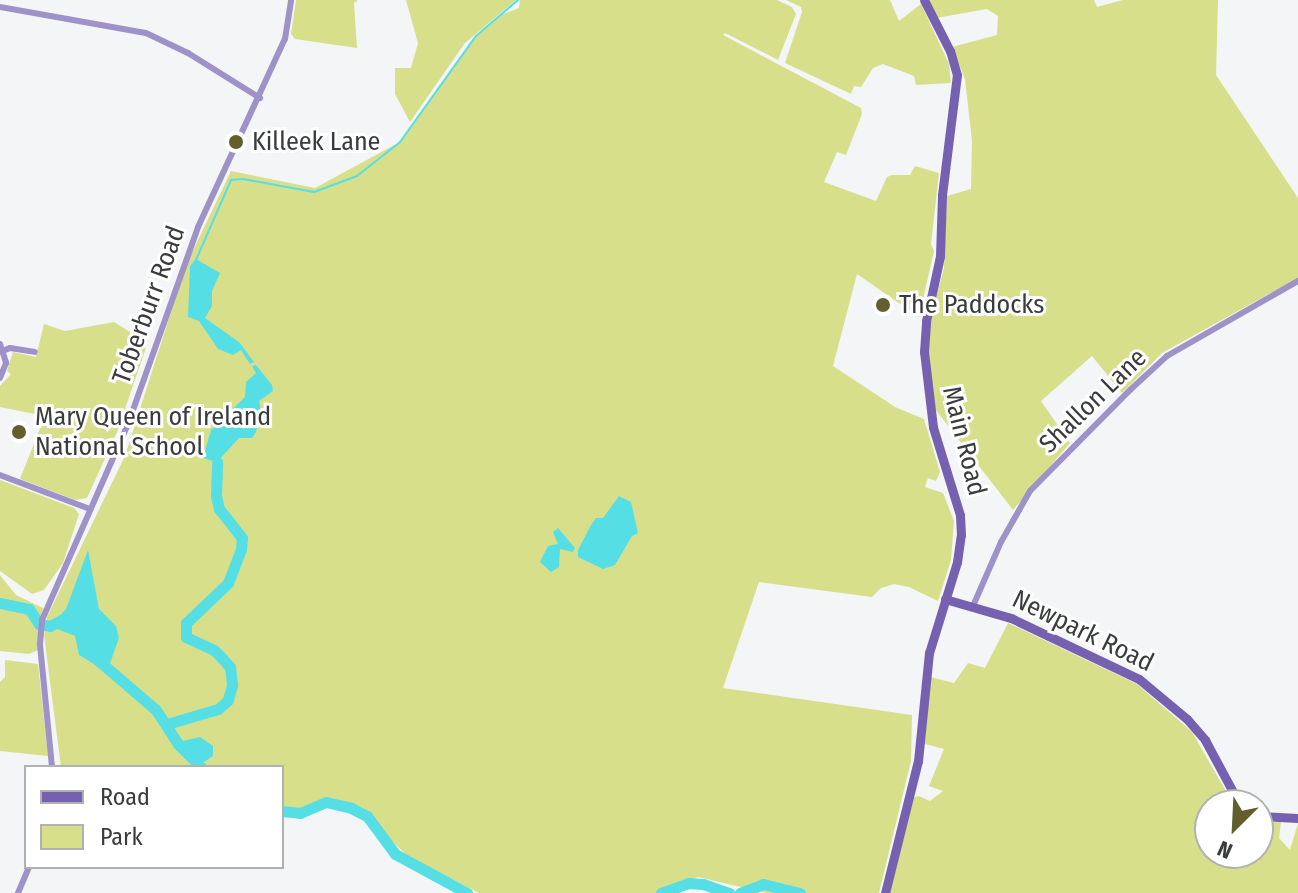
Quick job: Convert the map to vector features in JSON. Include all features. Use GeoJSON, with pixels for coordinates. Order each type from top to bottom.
{"type":"FeatureCollection","features":[{"type":"Feature","properties":{"kind":"main road","name":"Main Road"},"geometry":{"type":"LineString","coordinates":[[885,893],[918,761],[929,653],[957,562],[961,523],[933,427],[924,352],[926,321],[940,256],[942,195],[957,75],[950,51],[924,0]]}},
{"type":"Feature","properties":{"kind":"main road","name":"Newpark Road"},"geometry":{"type":"LineString","coordinates":[[945,599],[1034,629],[1124,670],[1150,686],[1205,740],[1231,789]]}},
{"type":"Feature","properties":{"kind":"main road"},"geometry":{"type":"LineString","coordinates":[[1274,817],[1298,818]]}},
{"type":"Feature","properties":{"kind":"street","name":"Toberburr Road"},"geometry":{"type":"LineString","coordinates":[[52,765],[42,620],[128,424],[198,227],[285,39],[291,0]]}},
{"type":"Feature","properties":{"kind":"street"},"geometry":{"type":"LineString","coordinates":[[0,7],[146,33],[188,53],[260,98]]}},
{"type":"Feature","properties":{"kind":"street","name":"Shallon Lane"},"geometry":{"type":"LineString","coordinates":[[973,606],[1001,542],[1030,491],[1130,390],[1167,356],[1298,281]]}},
{"type":"Feature","properties":{"kind":"street"},"geometry":{"type":"LineString","coordinates":[[0,378],[5,370],[2,347],[30,354]]}},
{"type":"Feature","properties":{"kind":"street"},"geometry":{"type":"LineString","coordinates":[[0,475],[90,509]]}},
{"type":"Feature","properties":{"kind":"street"},"geometry":{"type":"LineString","coordinates":[[18,893],[28,869]]}},
{"type":"Feature","properties":{"kind":"green space"},"geometry":{"type":"Polygon","coordinates":[[[296,0],[358,0],[354,3],[357,48],[295,39],[291,34],[296,0]]]}},
{"type":"Feature","properties":{"kind":"green space"},"geometry":{"type":"Polygon","coordinates":[[[406,0],[516,0],[465,43],[410,122],[395,94],[395,68],[411,68],[418,43],[406,0]]]}},
{"type":"Feature","properties":{"kind":"green space"},"geometry":{"type":"Polygon","coordinates":[[[520,0],[777,0],[792,7],[796,14],[778,60],[725,33],[723,35],[861,108],[862,114],[846,155],[837,152],[824,182],[876,201],[887,177],[910,175],[915,166],[939,173],[931,244],[934,251],[919,317],[857,274],[833,366],[895,407],[924,419],[940,472],[936,481],[928,478],[925,487],[943,493],[954,521],[951,560],[938,601],[909,587],[894,584],[881,588],[872,597],[759,582],[723,688],[912,715],[911,761],[879,893],[766,893],[698,877],[662,893],[479,893],[407,856],[362,811],[330,805],[300,819],[284,813],[284,765],[61,765],[44,635],[47,617],[125,456],[186,265],[231,171],[315,188],[400,142],[476,37],[503,14],[519,8],[520,0]]]}},
{"type":"Feature","properties":{"kind":"green space"},"geometry":{"type":"Polygon","coordinates":[[[786,0],[890,0],[899,21],[921,4],[949,64],[951,83],[916,85],[914,76],[883,64],[873,68],[861,87],[854,86],[851,94],[785,63],[802,12],[801,7],[786,0]]]}},
{"type":"Feature","properties":{"kind":"green space"},"geometry":{"type":"Polygon","coordinates":[[[929,0],[1094,0],[1097,7],[1123,0],[1218,0],[1216,75],[1298,198],[1298,278],[1162,353],[1122,393],[1092,356],[1041,401],[1070,443],[1013,510],[932,405],[927,348],[928,330],[944,268],[947,196],[971,189],[972,141],[965,79],[952,47],[997,35],[998,16],[987,9],[936,18],[929,0]]]}},
{"type":"Feature","properties":{"kind":"green space"},"geometry":{"type":"Polygon","coordinates":[[[114,322],[135,335],[146,348],[117,432],[87,498],[75,500],[20,479],[45,416],[0,407],[0,386],[11,374],[7,371],[13,352],[36,357],[44,324],[65,331],[114,322]]]}},
{"type":"Feature","properties":{"kind":"green space"},"geometry":{"type":"Polygon","coordinates":[[[0,480],[74,508],[79,514],[63,563],[44,590],[32,594],[0,571],[0,480]]]}},
{"type":"Feature","properties":{"kind":"green space"},"geometry":{"type":"Polygon","coordinates":[[[0,575],[16,595],[43,608],[38,650],[29,654],[0,651],[0,575]]]}},
{"type":"Feature","properties":{"kind":"green space"},"geometry":{"type":"Polygon","coordinates":[[[1008,623],[1137,684],[1192,732],[1225,789],[1194,789],[1194,869],[1274,869],[1274,822],[1281,822],[1279,838],[1290,850],[1298,823],[1298,893],[889,893],[913,798],[919,796],[930,801],[943,791],[929,786],[944,749],[925,744],[930,677],[954,683],[968,663],[985,668],[1008,623]]]}},
{"type":"Feature","properties":{"kind":"green space"},"geometry":{"type":"Polygon","coordinates":[[[5,660],[38,664],[48,756],[0,751],[0,682],[5,677],[5,660]]]}},
{"type":"Feature","properties":{"kind":"water"},"geometry":{"type":"Polygon","coordinates":[[[196,259],[220,273],[212,291],[212,306],[205,318],[239,342],[254,362],[250,364],[241,350],[233,355],[218,349],[199,321],[188,317],[190,266],[196,259]]]}},
{"type":"Feature","properties":{"kind":"water"},"geometry":{"type":"Polygon","coordinates":[[[256,365],[272,385],[273,391],[259,401],[262,416],[255,434],[252,438],[239,438],[217,462],[203,458],[211,430],[245,397],[246,382],[256,373],[252,366],[256,365]]]}},
{"type":"Feature","properties":{"kind":"water"},"geometry":{"type":"Polygon","coordinates":[[[619,496],[631,502],[638,533],[632,536],[615,565],[603,569],[578,557],[578,550],[596,518],[603,518],[619,496]]]}},
{"type":"Feature","properties":{"kind":"water"},"geometry":{"type":"Polygon","coordinates":[[[558,528],[575,548],[573,552],[560,549],[559,567],[551,572],[540,562],[548,546],[558,544],[553,532],[558,528]]]}},
{"type":"Feature","properties":{"kind":"water"},"geometry":{"type":"Polygon","coordinates":[[[88,550],[99,609],[116,626],[119,638],[107,672],[79,655],[75,636],[50,626],[66,609],[88,550]]]}},
{"type":"Feature","properties":{"kind":"water"},"geometry":{"type":"Polygon","coordinates":[[[177,735],[183,741],[200,737],[213,746],[213,756],[197,765],[175,748],[171,738],[177,735]]]}},
{"type":"Feature","properties":{"kind":"waterway"},"geometry":{"type":"LineString","coordinates":[[196,260],[231,180],[243,179],[314,192],[357,176],[400,142],[476,36],[518,0]]}},
{"type":"Feature","properties":{"kind":"waterway"},"geometry":{"type":"LineString","coordinates":[[167,724],[218,709],[228,700],[232,685],[230,667],[222,658],[214,650],[186,637],[186,623],[228,583],[241,549],[242,538],[219,509],[216,496],[217,462]]}},
{"type":"Feature","properties":{"kind":"waterway"},"geometry":{"type":"LineString","coordinates":[[0,603],[29,609],[39,624],[50,626],[61,620]]}},
{"type":"Feature","properties":{"kind":"waterway"},"geometry":{"type":"LineString","coordinates":[[99,661],[156,710],[178,744],[199,765]]}},
{"type":"Feature","properties":{"kind":"waterway"},"geometry":{"type":"LineString","coordinates":[[284,811],[300,813],[326,802],[351,808],[367,816],[395,854],[467,893]]}},
{"type":"Feature","properties":{"kind":"waterway"},"geometry":{"type":"LineString","coordinates":[[661,893],[688,883],[703,884],[729,893]]}},
{"type":"Feature","properties":{"kind":"waterway"},"geometry":{"type":"LineString","coordinates":[[740,893],[763,884],[800,893]]}},
{"type":"Feature","properties":{"kind":"place","name":"Killeek Lane"},"geometry":{"type":"Point","coordinates":[236,142]}},
{"type":"Feature","properties":{"kind":"place","name":"The Paddocks"},"geometry":{"type":"Point","coordinates":[883,305]}},
{"type":"Feature","properties":{"kind":"place","name":"Mary Queen of Ireland National School"},"geometry":{"type":"Point","coordinates":[19,432]}}]}
